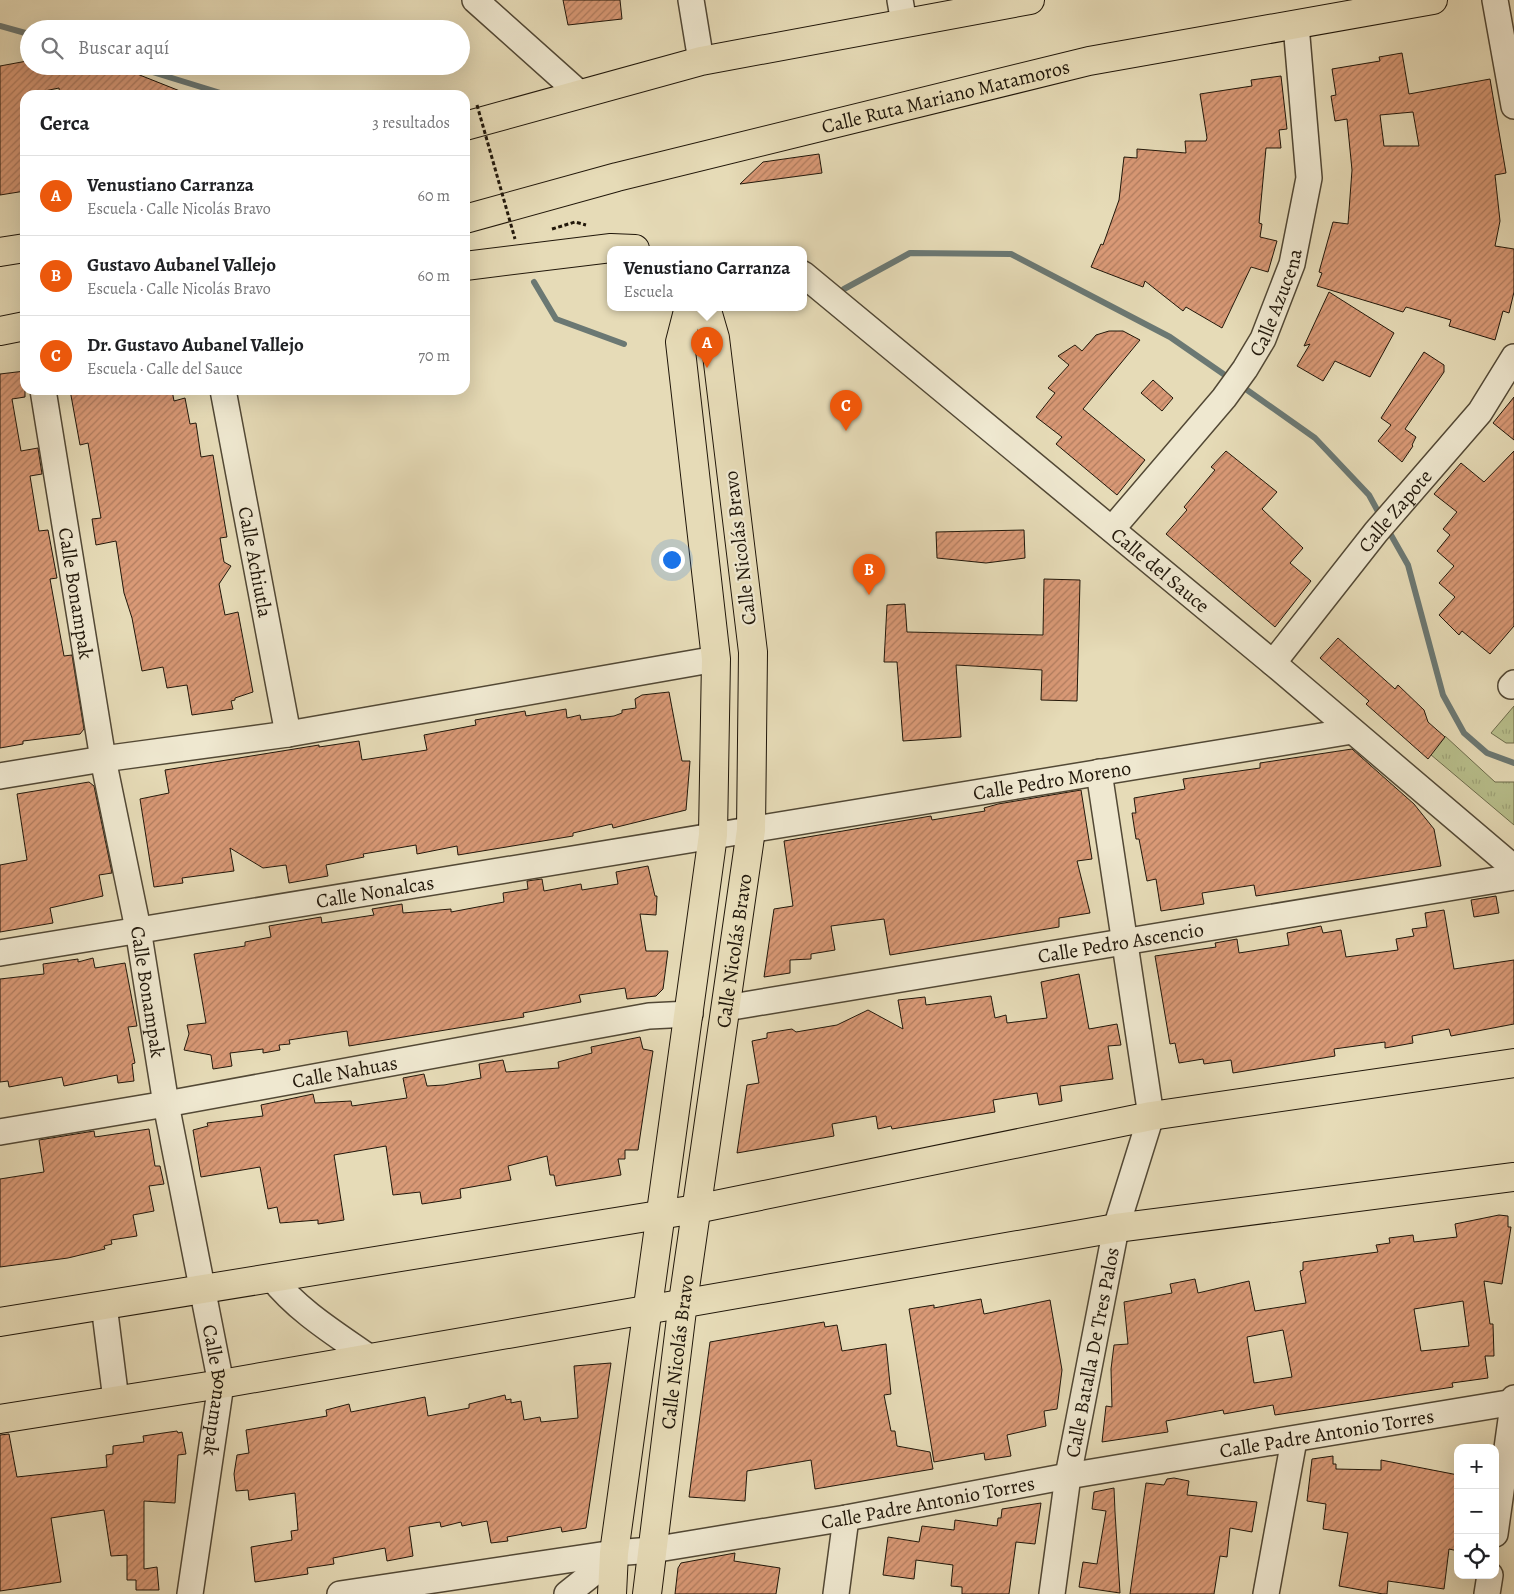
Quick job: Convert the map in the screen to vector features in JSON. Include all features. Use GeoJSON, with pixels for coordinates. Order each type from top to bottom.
{"type":"FeatureCollection","features":[{"type":"Feature","properties":{"kind":"main road"},"geometry":{"type":"LineString","coordinates":[[471,115],[579,93],[902,12],[1030,0]]}},
{"type":"Feature","properties":{"kind":"main road","name":"Calle Ruta Mariano Matamoros"},"geometry":{"type":"LineString","coordinates":[[470,218],[617,176],[1089,61],[1433,0]]}},
{"type":"Feature","properties":{"kind":"main road"},"geometry":{"type":"LineString","coordinates":[[470,265],[607,248]]}},
{"type":"Feature","properties":{"kind":"main road"},"geometry":{"type":"LineString","coordinates":[[0,252],[20,249]]}},
{"type":"Feature","properties":{"kind":"main road","name":"Calle Nicolás Bravo"},"geometry":{"type":"LineString","coordinates":[[612,1594],[610,1554],[649,1308],[713,835],[716,659],[680,342],[688,311]]}},
{"type":"Feature","properties":{"kind":"main road","name":"Calle Nicolás Bravo"},"geometry":{"type":"LineString","coordinates":[[648,1594],[683,1302],[751,830],[753,652],[715,338],[707,311]]}},
{"type":"Feature","properties":{"kind":"main road"},"geometry":{"type":"LineString","coordinates":[[0,331],[20,327]]}},
{"type":"Feature","properties":{"kind":"main road"},"geometry":{"type":"LineString","coordinates":[[0,1322],[696,1209],[1151,1116],[1514,1062]]}},
{"type":"Feature","properties":{"kind":"main road"},"geometry":{"type":"LineString","coordinates":[[0,1419],[221,1384],[1116,1228],[1514,1177]]}},
{"type":"Feature","properties":{"kind":"street"},"geometry":{"type":"LineString","coordinates":[[691,0],[702,61]]}},
{"type":"Feature","properties":{"kind":"street"},"geometry":{"type":"LineString","coordinates":[[1495,0],[1514,106]]}},
{"type":"Feature","properties":{"kind":"street"},"geometry":{"type":"LineString","coordinates":[[478,1],[579,93]]}},
{"type":"Feature","properties":{"kind":"street","name":"Calle Azucena"},"geometry":{"type":"LineString","coordinates":[[1112,529],[1224,398],[1245,369],[1263,339],[1292,264],[1309,178],[1296,25]]}},
{"type":"Feature","properties":{"kind":"street","name":"Calle del Sauce"},"geometry":{"type":"LineString","coordinates":[[807,277],[1273,663],[1514,868]]}},
{"type":"Feature","properties":{"kind":"street","name":"Calle Zapote"},"geometry":{"type":"LineString","coordinates":[[1273,663],[1376,532],[1480,412],[1514,357]]}},
{"type":"Feature","properties":{"kind":"street","name":"Calle Bonampak"},"geometry":{"type":"LineString","coordinates":[[44,395],[104,759],[138,929],[166,1104],[221,1384],[190,1594]]}},
{"type":"Feature","properties":{"kind":"street","name":"Calle Achiutla"},"geometry":{"type":"LineString","coordinates":[[224,395],[288,734]]}},
{"type":"Feature","properties":{"kind":"street"},"geometry":{"type":"LineString","coordinates":[[0,776],[104,759],[288,734],[716,659]]}},
{"type":"Feature","properties":{"kind":"street","name":"Calle Pedro Moreno"},"geometry":{"type":"LineString","coordinates":[[751,830],[1352,731]]}},
{"type":"Feature","properties":{"kind":"street"},"geometry":{"type":"LineString","coordinates":[[1099,772],[1151,1116]]}},
{"type":"Feature","properties":{"kind":"street","name":"Calle Nonalcas"},"geometry":{"type":"LineString","coordinates":[[0,953],[751,830]]}},
{"type":"Feature","properties":{"kind":"street","name":"Calle Pedro Ascencio"},"geometry":{"type":"LineString","coordinates":[[726,1008],[1514,877]]}},
{"type":"Feature","properties":{"kind":"street","name":"Calle Nahuas"},"geometry":{"type":"LineString","coordinates":[[0,1132],[166,1104],[649,1016],[690,1014]]}},
{"type":"Feature","properties":{"kind":"street","name":"Calle Batalla De Tres Palos"},"geometry":{"type":"LineString","coordinates":[[1052,1594],[1068,1476],[1116,1228],[1151,1116]]}},
{"type":"Feature","properties":{"kind":"street"},"geometry":{"type":"LineString","coordinates":[[272,1278],[282,1292],[370,1358]]}},
{"type":"Feature","properties":{"kind":"street"},"geometry":{"type":"LineString","coordinates":[[104,1306],[116,1400]]}},
{"type":"Feature","properties":{"kind":"street"},"geometry":{"type":"LineString","coordinates":[[1499,1506],[1514,1398]]}},
{"type":"Feature","properties":{"kind":"street","name":"Calle Padre Antonio Torres"},"geometry":{"type":"LineString","coordinates":[[340,1594],[610,1554],[652,1550],[846,1518],[1068,1476],[1514,1402]]}},
{"type":"Feature","properties":{"kind":"street"},"geometry":{"type":"LineString","coordinates":[[1266,1594],[1294,1440]]}},
{"type":"Feature","properties":{"kind":"street"},"geometry":{"type":"LineString","coordinates":[[836,1594],[846,1518]]}},
{"type":"Feature","properties":{"kind":"street"},"geometry":{"type":"LineString","coordinates":[[567,1594],[592,1574],[610,1554]]}},
{"type":"Feature","properties":{"kind":"street"},"geometry":{"type":"LineString","coordinates":[[1487,1594],[1489,1579]]}},
{"type":"Feature","properties":{"kind":"path"},"geometry":{"type":"LineString","coordinates":[[471,115],[515,239]]}},
{"type":"Feature","properties":{"kind":"green space"},"geometry":{"type":"Polygon","coordinates":[[[1514,706],[1514,743],[1506,743],[1491,733],[1514,706]]]}},
{"type":"Feature","properties":{"kind":"green space"},"geometry":{"type":"Polygon","coordinates":[[[1445,736],[1495,782],[1514,782],[1514,825],[1430,754],[1445,736]]]}},
{"type":"Feature","properties":{"kind":"building"},"geometry":{"type":"Polygon","coordinates":[[[563,0],[620,0],[622,19],[568,25],[563,0]]]}},
{"type":"Feature","properties":{"kind":"building"},"geometry":{"type":"Polygon","coordinates":[[[1402,53],[1409,94],[1490,79],[1506,173],[1495,175],[1500,221],[1495,246],[1514,249],[1514,292],[1509,313],[1503,311],[1495,340],[1449,326],[1451,320],[1406,307],[1403,312],[1317,286],[1322,273],[1319,272],[1333,222],[1348,224],[1352,170],[1347,119],[1335,121],[1331,96],[1336,95],[1332,69],[1380,61],[1379,57],[1402,53]],[[1413,112],[1380,115],[1384,146],[1419,146],[1413,112]]]}},
{"type":"Feature","properties":{"kind":"building"},"geometry":{"type":"Polygon","coordinates":[[[20,62],[20,75],[140,75],[177,90],[59,90],[59,88],[20,90],[20,192],[0,195],[0,66],[20,62]]]}},
{"type":"Feature","properties":{"kind":"building"},"geometry":{"type":"Polygon","coordinates":[[[1281,76],[1287,129],[1279,130],[1281,148],[1266,148],[1259,223],[1262,224],[1260,237],[1277,241],[1268,272],[1251,267],[1222,328],[1186,307],[1183,311],[1145,281],[1143,287],[1091,267],[1101,244],[1103,245],[1119,200],[1124,157],[1137,158],[1137,149],[1186,153],[1185,141],[1206,141],[1207,138],[1200,94],[1252,86],[1251,80],[1281,76]]]}},
{"type":"Feature","properties":{"kind":"building"},"geometry":{"type":"Polygon","coordinates":[[[819,154],[822,173],[740,184],[763,162],[819,154]]]}},
{"type":"Feature","properties":{"kind":"building"},"geometry":{"type":"Polygon","coordinates":[[[1329,292],[1394,333],[1370,377],[1335,361],[1323,381],[1297,366],[1310,344],[1304,346],[1329,292]]]}},
{"type":"Feature","properties":{"kind":"building"},"geometry":{"type":"Polygon","coordinates":[[[1109,331],[1123,331],[1140,340],[1083,409],[1145,460],[1117,495],[1056,444],[1062,437],[1036,417],[1055,393],[1048,388],[1069,365],[1058,356],[1075,345],[1082,351],[1096,335],[1109,331]]]}},
{"type":"Feature","properties":{"kind":"building"},"geometry":{"type":"Polygon","coordinates":[[[1424,352],[1444,365],[1444,372],[1405,429],[1416,437],[1413,446],[1402,462],[1378,441],[1391,425],[1381,418],[1424,352]]]}},
{"type":"Feature","properties":{"kind":"building"},"geometry":{"type":"Polygon","coordinates":[[[20,372],[20,395],[25,395],[25,397],[12,399],[21,451],[38,448],[42,474],[30,476],[39,531],[48,530],[57,578],[50,579],[64,656],[72,655],[84,729],[80,734],[23,741],[23,744],[0,748],[0,374],[20,372]]]}},
{"type":"Feature","properties":{"kind":"building"},"geometry":{"type":"Polygon","coordinates":[[[1153,380],[1173,398],[1162,411],[1141,393],[1153,380]]]}},
{"type":"Feature","properties":{"kind":"building"},"geometry":{"type":"Polygon","coordinates":[[[71,395],[173,395],[174,401],[185,398],[190,424],[196,423],[201,457],[213,455],[227,537],[220,538],[224,562],[231,566],[219,584],[225,615],[238,612],[253,692],[231,701],[233,709],[192,715],[187,685],[167,688],[163,667],[142,671],[132,618],[124,593],[116,541],[96,545],[92,519],[101,518],[88,443],[80,445],[71,395]]]}},
{"type":"Feature","properties":{"kind":"building"},"geometry":{"type":"Polygon","coordinates":[[[1514,397],[1514,440],[1493,423],[1514,397]]]}},
{"type":"Feature","properties":{"kind":"building"},"geometry":{"type":"Polygon","coordinates":[[[1226,451],[1277,492],[1262,509],[1303,548],[1290,563],[1311,581],[1275,627],[1166,534],[1187,510],[1184,507],[1215,470],[1211,467],[1226,451]]]}},
{"type":"Feature","properties":{"kind":"building"},"geometry":{"type":"Polygon","coordinates":[[[1514,451],[1514,626],[1490,654],[1462,631],[1459,635],[1439,615],[1455,597],[1439,583],[1454,566],[1437,551],[1450,535],[1443,529],[1457,512],[1434,494],[1461,463],[1484,482],[1514,451]]]}},
{"type":"Feature","properties":{"kind":"building"},"geometry":{"type":"Polygon","coordinates":[[[1024,530],[1025,558],[986,563],[937,558],[936,532],[1024,530]]]}},
{"type":"Feature","properties":{"kind":"building"},"geometry":{"type":"Polygon","coordinates":[[[1044,579],[1080,580],[1077,701],[1041,700],[1042,670],[956,665],[961,737],[903,741],[897,662],[884,662],[887,605],[905,604],[907,632],[1043,635],[1044,579]]]}},
{"type":"Feature","properties":{"kind":"building"},"geometry":{"type":"Polygon","coordinates":[[[1338,638],[1395,689],[1398,685],[1424,710],[1428,722],[1445,737],[1428,759],[1366,704],[1369,701],[1320,658],[1338,638]]]}},
{"type":"Feature","properties":{"kind":"building"},"geometry":{"type":"Polygon","coordinates":[[[669,692],[682,761],[690,761],[686,810],[613,828],[612,824],[573,833],[573,836],[458,855],[457,846],[417,854],[416,845],[363,854],[364,857],[326,865],[328,876],[289,883],[286,865],[263,868],[230,848],[234,871],[182,878],[183,883],[154,887],[140,799],[169,793],[165,770],[319,745],[319,747],[359,741],[362,760],[427,750],[424,735],[476,725],[475,720],[525,711],[526,716],[566,709],[567,718],[580,715],[581,720],[614,716],[622,713],[622,710],[636,708],[635,699],[642,695],[669,692]]]}},
{"type":"Feature","properties":{"kind":"building"},"geometry":{"type":"Polygon","coordinates":[[[1352,749],[1414,804],[1434,829],[1441,866],[1256,896],[1254,885],[1202,893],[1204,904],[1161,911],[1156,879],[1147,881],[1139,839],[1136,839],[1132,813],[1136,813],[1134,798],[1185,789],[1183,779],[1260,768],[1260,763],[1352,749]]]}},
{"type":"Feature","properties":{"kind":"building"},"geometry":{"type":"Polygon","coordinates":[[[89,782],[94,786],[112,873],[99,875],[103,896],[50,908],[53,923],[0,932],[0,865],[27,860],[17,794],[89,782]]]}},
{"type":"Feature","properties":{"kind":"building"},"geometry":{"type":"Polygon","coordinates":[[[1081,790],[1092,859],[1077,861],[1090,913],[1059,918],[1059,927],[890,955],[884,919],[831,926],[835,950],[811,954],[811,959],[790,960],[790,973],[764,977],[774,909],[793,906],[784,841],[931,816],[932,820],[985,811],[984,808],[998,804],[1081,790]]]}},
{"type":"Feature","properties":{"kind":"building"},"geometry":{"type":"Polygon","coordinates":[[[648,866],[655,896],[657,896],[656,915],[640,914],[646,951],[668,951],[663,989],[656,996],[627,999],[625,988],[579,995],[581,1002],[523,1013],[524,1017],[349,1046],[347,1031],[289,1040],[290,1044],[279,1045],[280,1050],[263,1053],[263,1049],[230,1053],[232,1066],[213,1069],[211,1055],[184,1050],[189,1034],[187,1025],[206,1023],[194,954],[245,946],[245,942],[271,937],[269,926],[321,917],[322,923],[374,915],[372,909],[402,904],[403,913],[451,909],[451,912],[504,902],[503,893],[528,889],[527,881],[542,879],[544,891],[581,884],[582,890],[618,884],[616,872],[648,866]]]}},
{"type":"Feature","properties":{"kind":"building"},"geometry":{"type":"Polygon","coordinates":[[[1496,896],[1499,913],[1474,917],[1471,900],[1496,896]]]}},
{"type":"Feature","properties":{"kind":"building"},"geometry":{"type":"Polygon","coordinates":[[[1444,910],[1454,969],[1514,960],[1514,1024],[1451,1036],[1449,1029],[1412,1036],[1413,1043],[1385,1048],[1385,1042],[1334,1049],[1335,1056],[1233,1073],[1231,1060],[1204,1064],[1203,1059],[1179,1063],[1175,1043],[1170,1044],[1155,956],[1216,947],[1215,943],[1237,939],[1239,953],[1289,945],[1287,933],[1321,926],[1323,933],[1341,930],[1346,957],[1398,950],[1396,939],[1414,936],[1412,929],[1427,927],[1425,913],[1444,910]]]}},
{"type":"Feature","properties":{"kind":"building"},"geometry":{"type":"Polygon","coordinates":[[[93,958],[95,968],[125,963],[137,1026],[128,1027],[135,1063],[132,1064],[134,1081],[118,1083],[117,1075],[64,1086],[62,1077],[9,1087],[8,1081],[0,1082],[0,979],[44,974],[43,964],[78,959],[78,962],[93,958]]]}},
{"type":"Feature","properties":{"kind":"building"},"geometry":{"type":"Polygon","coordinates":[[[1079,974],[1089,1029],[1117,1024],[1121,1045],[1108,1046],[1113,1079],[1060,1086],[1062,1101],[1039,1105],[1037,1093],[993,1100],[995,1112],[892,1129],[891,1126],[878,1129],[876,1116],[832,1124],[834,1136],[737,1153],[747,1085],[759,1083],[752,1041],[767,1038],[767,1033],[792,1029],[796,1032],[837,1025],[868,1010],[903,1029],[898,1000],[925,997],[926,1005],[991,996],[995,1018],[1006,1015],[1007,1023],[1047,1018],[1041,982],[1079,974]]]}},
{"type":"Feature","properties":{"kind":"building"},"geometry":{"type":"Polygon","coordinates":[[[640,1037],[643,1049],[653,1051],[638,1150],[625,1150],[625,1159],[618,1159],[621,1175],[556,1186],[554,1175],[550,1175],[547,1156],[508,1166],[511,1180],[460,1189],[461,1198],[422,1204],[420,1192],[393,1195],[386,1146],[334,1155],[344,1220],[318,1224],[318,1220],[280,1223],[277,1207],[268,1209],[260,1167],[201,1177],[193,1130],[208,1126],[207,1123],[263,1116],[261,1105],[313,1094],[315,1103],[351,1101],[352,1106],[407,1098],[403,1078],[424,1074],[427,1086],[444,1085],[481,1078],[479,1064],[503,1060],[506,1072],[559,1068],[558,1062],[592,1053],[591,1047],[640,1037]]]}},
{"type":"Feature","properties":{"kind":"building"},"geometry":{"type":"Polygon","coordinates":[[[149,1129],[155,1166],[160,1166],[164,1184],[149,1186],[154,1211],[133,1215],[137,1236],[111,1240],[112,1244],[104,1246],[105,1249],[68,1258],[0,1267],[0,1179],[44,1172],[39,1140],[94,1131],[95,1137],[149,1129]]]}},
{"type":"Feature","properties":{"kind":"building"},"geometry":{"type":"Polygon","coordinates":[[[1499,1215],[1508,1216],[1508,1227],[1511,1227],[1502,1284],[1484,1281],[1490,1324],[1493,1324],[1494,1356],[1485,1356],[1488,1378],[1452,1383],[1453,1387],[1275,1415],[1273,1405],[1224,1414],[1223,1410],[1166,1421],[1168,1432],[1102,1442],[1106,1406],[1112,1407],[1111,1369],[1114,1345],[1128,1344],[1124,1302],[1172,1293],[1170,1284],[1195,1279],[1198,1293],[1249,1281],[1255,1311],[1306,1303],[1300,1271],[1303,1270],[1303,1262],[1378,1252],[1376,1245],[1390,1243],[1389,1238],[1413,1235],[1414,1242],[1457,1237],[1455,1224],[1499,1215]],[[1463,1301],[1414,1309],[1421,1351],[1469,1346],[1463,1301]],[[1283,1330],[1247,1337],[1254,1383],[1292,1377],[1283,1330]]]}},
{"type":"Feature","properties":{"kind":"building"},"geometry":{"type":"Polygon","coordinates":[[[981,1299],[984,1314],[1050,1300],[1062,1370],[1057,1409],[1044,1411],[1046,1426],[1007,1435],[1011,1456],[985,1460],[984,1453],[934,1462],[909,1309],[934,1305],[934,1308],[981,1299]]]}},
{"type":"Feature","properties":{"kind":"building"},"geometry":{"type":"Polygon","coordinates":[[[824,1322],[825,1327],[837,1325],[842,1351],[886,1344],[891,1394],[884,1395],[891,1431],[895,1431],[897,1446],[930,1452],[933,1469],[815,1489],[811,1460],[747,1471],[745,1501],[689,1497],[710,1342],[824,1322]]]}},
{"type":"Feature","properties":{"kind":"building"},"geometry":{"type":"Polygon","coordinates":[[[611,1363],[586,1528],[562,1532],[561,1527],[507,1537],[508,1541],[491,1543],[487,1521],[462,1526],[461,1522],[441,1527],[440,1522],[409,1527],[413,1556],[387,1561],[385,1548],[333,1558],[334,1564],[307,1568],[308,1574],[255,1582],[251,1547],[292,1540],[291,1531],[298,1530],[295,1493],[249,1500],[248,1490],[236,1491],[234,1474],[237,1455],[249,1453],[246,1430],[327,1416],[326,1410],[349,1404],[351,1412],[425,1397],[428,1416],[469,1408],[469,1404],[505,1395],[506,1400],[511,1399],[511,1403],[521,1401],[524,1420],[540,1417],[541,1422],[578,1418],[574,1366],[611,1363]]]}},
{"type":"Feature","properties":{"kind":"building"},"geometry":{"type":"Polygon","coordinates":[[[177,1431],[178,1433],[182,1432],[186,1454],[178,1455],[175,1503],[144,1501],[144,1569],[157,1567],[159,1590],[136,1590],[136,1580],[127,1580],[127,1555],[111,1556],[104,1510],[51,1518],[61,1582],[0,1591],[0,1435],[9,1434],[17,1477],[107,1467],[106,1455],[113,1454],[113,1446],[144,1442],[143,1436],[177,1431]]]}},
{"type":"Feature","properties":{"kind":"building"},"geometry":{"type":"Polygon","coordinates":[[[1333,1456],[1333,1464],[1336,1464],[1336,1469],[1381,1470],[1381,1460],[1454,1474],[1454,1550],[1449,1549],[1444,1589],[1388,1581],[1387,1594],[1383,1594],[1339,1586],[1348,1533],[1323,1529],[1326,1504],[1307,1501],[1312,1459],[1333,1456]]]}},
{"type":"Feature","properties":{"kind":"building"},"geometry":{"type":"Polygon","coordinates":[[[1174,1478],[1189,1481],[1187,1495],[1257,1502],[1252,1532],[1230,1528],[1227,1557],[1220,1556],[1214,1594],[1130,1594],[1146,1483],[1164,1485],[1167,1479],[1174,1478]]]}},
{"type":"Feature","properties":{"kind":"building"},"geometry":{"type":"Polygon","coordinates":[[[1114,1488],[1120,1593],[1079,1587],[1083,1562],[1097,1564],[1106,1511],[1092,1509],[1094,1492],[1114,1488]]]}},
{"type":"Feature","properties":{"kind":"building"},"geometry":{"type":"Polygon","coordinates":[[[1041,1503],[1035,1544],[1016,1542],[1009,1594],[962,1594],[962,1587],[951,1586],[953,1565],[916,1560],[914,1579],[883,1575],[888,1537],[919,1542],[922,1526],[954,1530],[955,1520],[997,1526],[998,1518],[1001,1518],[1002,1509],[1041,1503]]]}},
{"type":"Feature","properties":{"kind":"building"},"geometry":{"type":"Polygon","coordinates":[[[735,1553],[734,1561],[780,1568],[776,1594],[675,1594],[678,1568],[681,1563],[735,1553]]]}},
{"type":"Feature","properties":{"kind":"waterway"},"geometry":{"type":"LineString","coordinates":[[0,26],[20,32]]}},
{"type":"Feature","properties":{"kind":"waterway"},"geometry":{"type":"LineString","coordinates":[[162,75],[211,90]]}},
{"type":"Feature","properties":{"kind":"waterway"},"geometry":{"type":"LineString","coordinates":[[844,289],[910,253],[1011,254],[1170,337],[1232,380]]}},
{"type":"Feature","properties":{"kind":"waterway"},"geometry":{"type":"LineString","coordinates":[[534,282],[556,319],[624,344]]}},
{"type":"Feature","properties":{"kind":"waterway"},"geometry":{"type":"LineString","coordinates":[[1240,385],[1315,438],[1369,495],[1381,517]]}},
{"type":"Feature","properties":{"kind":"waterway"},"geometry":{"type":"LineString","coordinates":[[1387,528],[1408,565],[1443,695],[1464,733],[1487,753],[1514,763]]}},
{"type":"Feature","properties":{"kind":"place","name":"Venustiano Carranza"},"geometry":{"type":"Point","coordinates":[707,368]}},
{"type":"Feature","properties":{"kind":"place","name":"Dr. Gustavo Aubanel Vallejo"},"geometry":{"type":"Point","coordinates":[846,431]}},
{"type":"Feature","properties":{"kind":"place","name":"Gustavo Aubanel Vallejo"},"geometry":{"type":"Point","coordinates":[869,595]}}]}
